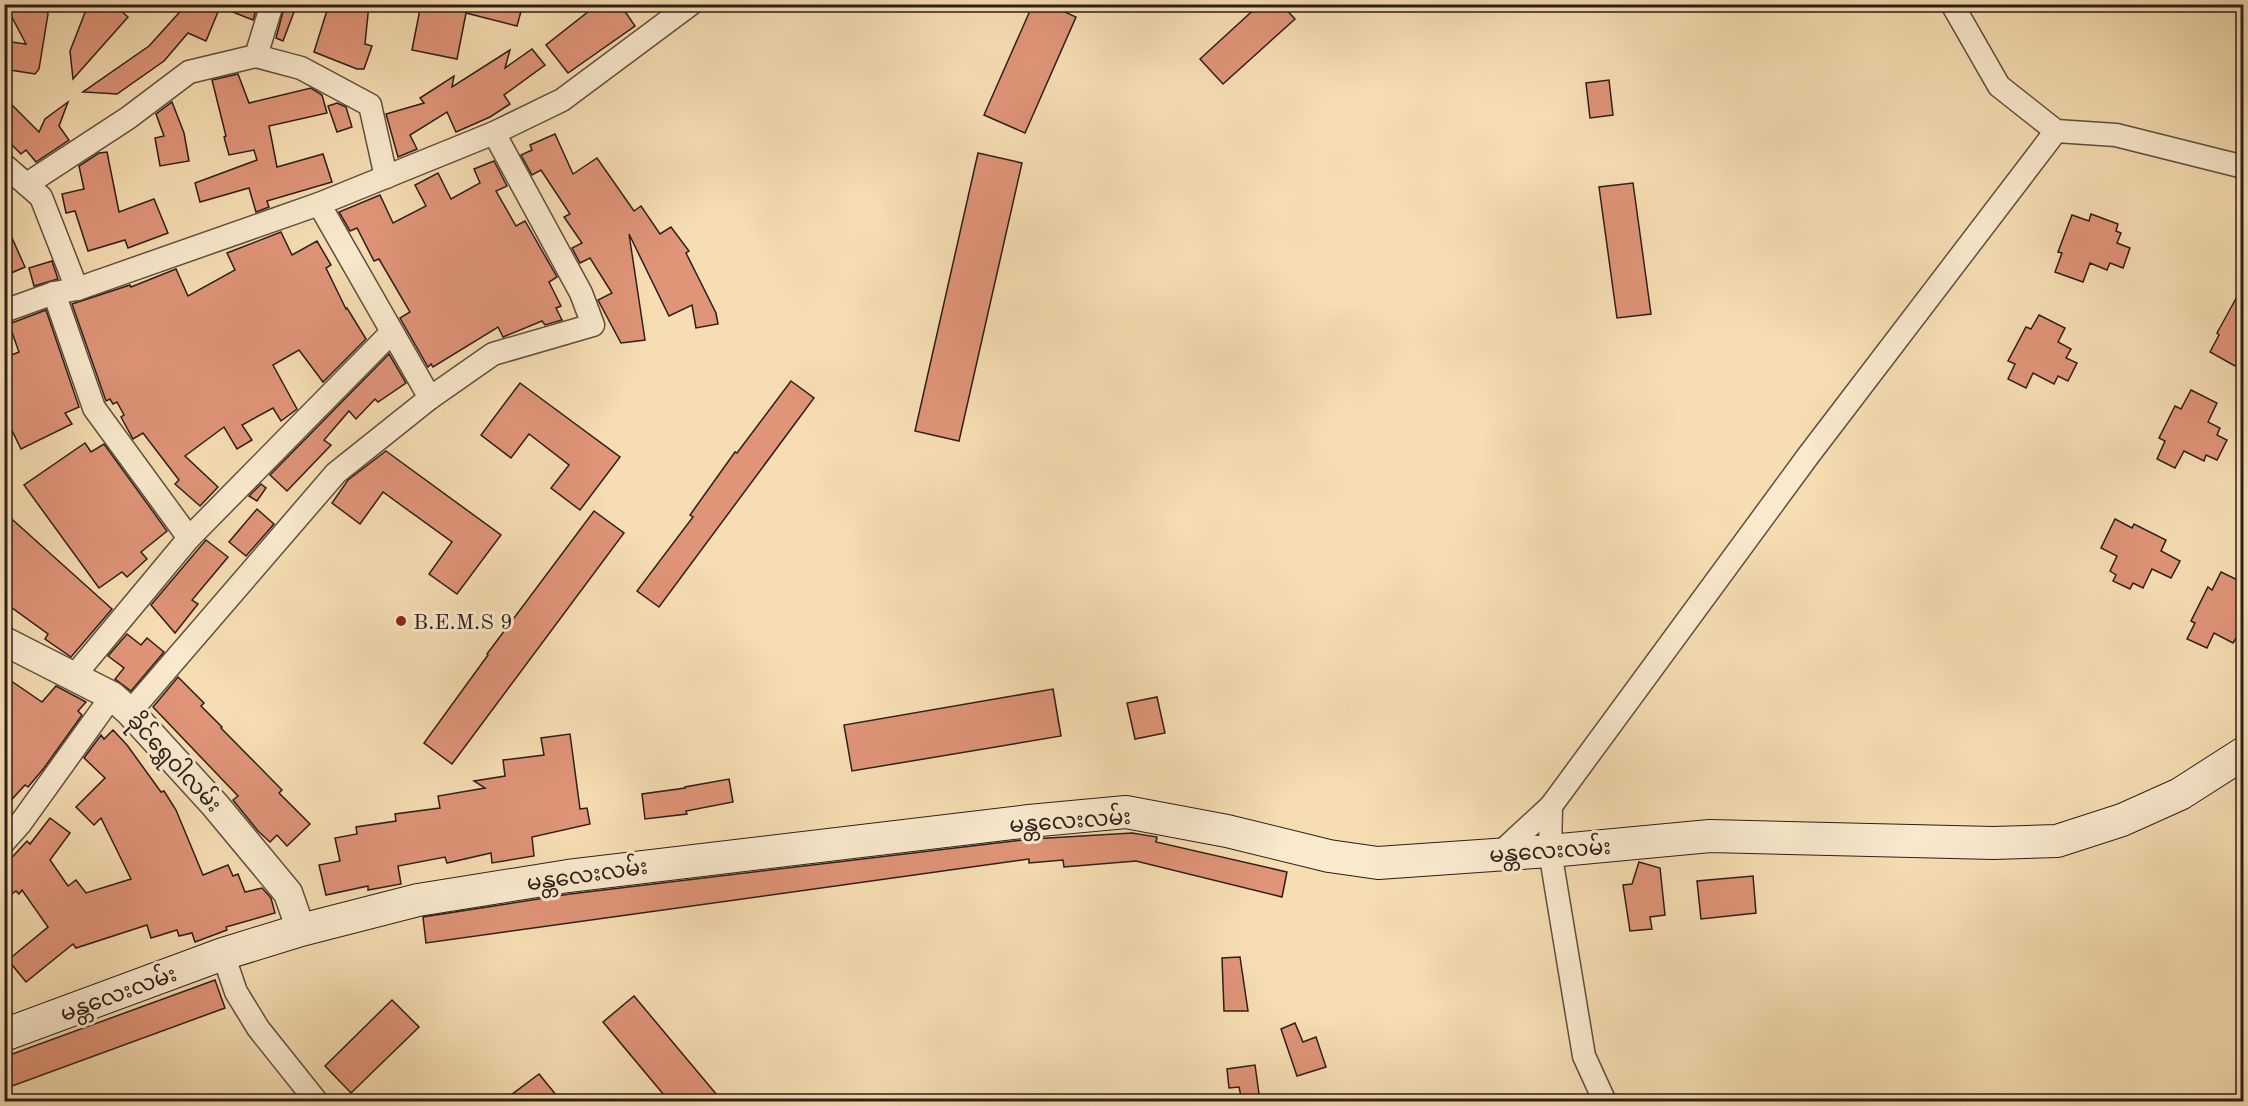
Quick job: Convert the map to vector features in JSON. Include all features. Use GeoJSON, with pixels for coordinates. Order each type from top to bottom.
{"type":"FeatureCollection","features":[{"type":"Feature","properties":{"kind":"main road","name":"မန္တလေးလမ်း"},"geometry":{"type":"LineString","coordinates":[[4,1035],[223,954],[300,930],[418,900],[567,876],[1029,820],[1126,813],[1227,831],[1329,856],[1378,863],[1550,851],[1710,836],[1993,843],[2057,841],[2122,820],[2180,794],[2244,753]]}},
{"type":"Feature","properties":{"kind":"street"},"geometry":{"type":"LineString","coordinates":[[256,56],[272,4]]}},
{"type":"Feature","properties":{"kind":"street"},"geometry":{"type":"LineString","coordinates":[[4,311],[319,204],[494,133],[562,100],[691,4]]}},
{"type":"Feature","properties":{"kind":"street"},"geometry":{"type":"LineString","coordinates":[[1952,4],[1999,86],[2056,131],[2116,135],[2244,167]]}},
{"type":"Feature","properties":{"kind":"street"},"geometry":{"type":"LineString","coordinates":[[27,184],[128,118],[189,72],[256,56],[301,68],[370,105],[386,177]]}},
{"type":"Feature","properties":{"kind":"street"},"geometry":{"type":"LineString","coordinates":[[1499,854],[1551,806],[1808,456],[2056,131]]}},
{"type":"Feature","properties":{"kind":"street"},"geometry":{"type":"LineString","coordinates":[[4,842],[121,704],[336,473],[430,398],[493,354],[593,325],[581,293],[494,133]]}},
{"type":"Feature","properties":{"kind":"street"},"geometry":{"type":"LineString","coordinates":[[4,165],[41,197],[77,288]]}},
{"type":"Feature","properties":{"kind":"street"},"geometry":{"type":"LineString","coordinates":[[319,204],[430,398]]}},
{"type":"Feature","properties":{"kind":"street"},"geometry":{"type":"LineString","coordinates":[[54,293],[94,408],[189,538]]}},
{"type":"Feature","properties":{"kind":"street"},"geometry":{"type":"LineString","coordinates":[[74,676],[189,538],[393,332]]}},
{"type":"Feature","properties":{"kind":"street","name":"ခိုင်ရွှေဝါလမ်း"},"geometry":{"type":"LineString","coordinates":[[4,641],[74,676],[121,704],[215,805],[288,893],[300,930]]}},
{"type":"Feature","properties":{"kind":"street"},"geometry":{"type":"LineString","coordinates":[[1551,806],[1550,851],[1584,1056],[1605,1101]]}},
{"type":"Feature","properties":{"kind":"street"},"geometry":{"type":"LineString","coordinates":[[223,954],[236,992],[258,1028],[317,1101]]}},
{"type":"Feature","properties":{"kind":"building"},"geometry":{"type":"Polygon","coordinates":[[[5,4],[44,4],[48,14],[39,69],[35,74],[4,69],[4,41],[26,44],[5,4]]]}},
{"type":"Feature","properties":{"kind":"building"},"geometry":{"type":"Polygon","coordinates":[[[91,4],[113,4],[128,17],[73,79],[70,51],[86,10],[91,4]]]}},
{"type":"Feature","properties":{"kind":"building"},"geometry":{"type":"Polygon","coordinates":[[[187,4],[258,4],[253,20],[220,7],[206,41],[188,33],[164,61],[117,94],[83,92],[149,46],[187,4]]]}},
{"type":"Feature","properties":{"kind":"building"},"geometry":{"type":"Polygon","coordinates":[[[285,4],[297,4],[283,41],[276,38],[285,4]]]}},
{"type":"Feature","properties":{"kind":"building"},"geometry":{"type":"Polygon","coordinates":[[[329,4],[369,4],[365,44],[372,46],[364,69],[357,69],[314,52],[329,4]]]}},
{"type":"Feature","properties":{"kind":"building"},"geometry":{"type":"Polygon","coordinates":[[[421,4],[523,4],[517,26],[466,13],[457,59],[412,50],[421,4]]]}},
{"type":"Feature","properties":{"kind":"building"},"geometry":{"type":"Polygon","coordinates":[[[598,4],[620,4],[635,26],[568,73],[546,45],[598,4]]]}},
{"type":"Feature","properties":{"kind":"building"},"geometry":{"type":"Polygon","coordinates":[[[1033,4],[1048,4],[1076,17],[1025,133],[984,115],[1033,4]]]}},
{"type":"Feature","properties":{"kind":"building"},"geometry":{"type":"Polygon","coordinates":[[[1260,4],[1281,4],[1295,19],[1223,84],[1200,59],[1260,4]]]}},
{"type":"Feature","properties":{"kind":"building"},"geometry":{"type":"Polygon","coordinates":[[[532,49],[545,65],[504,95],[510,104],[490,117],[456,132],[447,112],[410,135],[417,149],[398,157],[386,114],[424,103],[420,98],[454,76],[452,87],[510,50],[505,68],[532,49]]]}},
{"type":"Feature","properties":{"kind":"building"},"geometry":{"type":"Polygon","coordinates":[[[238,74],[249,103],[311,88],[322,95],[327,113],[269,126],[277,167],[323,154],[332,182],[267,201],[269,207],[256,212],[249,188],[200,202],[195,183],[257,160],[254,150],[229,155],[224,137],[226,136],[212,80],[238,74]]]}},
{"type":"Feature","properties":{"kind":"building"},"geometry":{"type":"Polygon","coordinates":[[[1609,80],[1613,115],[1590,118],[1586,83],[1609,80]]]}},
{"type":"Feature","properties":{"kind":"building"},"geometry":{"type":"Polygon","coordinates":[[[4,97],[39,132],[45,119],[68,102],[59,126],[69,140],[36,162],[26,150],[21,154],[4,137],[4,97]]]}},
{"type":"Feature","properties":{"kind":"building"},"geometry":{"type":"Polygon","coordinates":[[[172,102],[184,133],[189,161],[160,166],[155,138],[164,136],[156,114],[172,102]]]}},
{"type":"Feature","properties":{"kind":"building"},"geometry":{"type":"Polygon","coordinates":[[[337,103],[346,107],[352,127],[337,132],[328,106],[337,103]]]}},
{"type":"Feature","properties":{"kind":"building"},"geometry":{"type":"Polygon","coordinates":[[[555,134],[573,174],[597,158],[634,211],[641,206],[660,234],[671,227],[689,251],[686,253],[716,313],[718,324],[696,328],[692,305],[669,316],[629,234],[645,340],[621,343],[598,300],[612,293],[590,258],[580,263],[572,248],[582,243],[564,217],[570,214],[541,170],[532,175],[521,155],[532,150],[530,145],[555,134]]]}},
{"type":"Feature","properties":{"kind":"building"},"geometry":{"type":"Polygon","coordinates":[[[107,152],[119,212],[154,199],[168,233],[128,248],[125,240],[88,251],[75,211],[66,213],[62,194],[84,189],[79,166],[99,153],[107,152]]]}},
{"type":"Feature","properties":{"kind":"building"},"geometry":{"type":"Polygon","coordinates":[[[978,153],[1022,163],[959,441],[915,431],[978,153]]]}},
{"type":"Feature","properties":{"kind":"building"},"geometry":{"type":"Polygon","coordinates":[[[494,161],[507,186],[496,191],[516,226],[525,221],[557,277],[549,282],[561,306],[556,308],[562,320],[545,325],[542,321],[503,337],[498,327],[433,367],[431,364],[428,367],[400,318],[410,312],[379,259],[374,261],[357,228],[350,231],[339,212],[380,195],[393,223],[426,206],[415,185],[438,173],[451,199],[480,183],[474,169],[494,161]]]}},
{"type":"Feature","properties":{"kind":"building"},"geometry":{"type":"Polygon","coordinates":[[[1633,183],[1651,314],[1617,318],[1599,187],[1633,183]]]}},
{"type":"Feature","properties":{"kind":"building"},"geometry":{"type":"Polygon","coordinates":[[[2091,214],[2118,224],[2116,231],[2121,233],[2117,243],[2130,248],[2123,268],[2110,263],[2107,270],[2090,263],[2083,282],[2055,272],[2062,253],[2058,252],[2072,215],[2089,221],[2091,214]]]}},
{"type":"Feature","properties":{"kind":"building"},"geometry":{"type":"Polygon","coordinates":[[[4,220],[25,267],[4,276],[4,220]]]}},
{"type":"Feature","properties":{"kind":"building"},"geometry":{"type":"Polygon","coordinates":[[[281,232],[292,255],[317,241],[331,265],[326,268],[346,309],[366,339],[323,382],[299,350],[273,365],[297,409],[281,421],[273,408],[242,425],[252,440],[237,449],[224,427],[185,456],[218,487],[200,506],[175,484],[179,480],[143,433],[133,439],[121,417],[124,415],[117,402],[113,404],[110,399],[106,401],[72,304],[130,285],[131,287],[176,269],[188,296],[235,270],[227,253],[281,232]]]}},
{"type":"Feature","properties":{"kind":"building"},"geometry":{"type":"Polygon","coordinates":[[[52,261],[58,279],[34,286],[29,268],[52,261]]]}},
{"type":"Feature","properties":{"kind":"building"},"geometry":{"type":"Polygon","coordinates":[[[2244,284],[2244,352],[2235,366],[2210,352],[2219,335],[2217,333],[2244,284]]]}},
{"type":"Feature","properties":{"kind":"building"},"geometry":{"type":"Polygon","coordinates":[[[46,310],[79,407],[65,413],[72,424],[21,449],[4,414],[4,358],[19,352],[9,324],[46,310]]]}},
{"type":"Feature","properties":{"kind":"building"},"geometry":{"type":"Polygon","coordinates":[[[2039,315],[2065,328],[2058,342],[2071,349],[2066,358],[2077,363],[2068,381],[2058,376],[2054,384],[2033,373],[2026,388],[2008,379],[2015,364],[2008,361],[2026,327],[2031,329],[2039,315]]]}},
{"type":"Feature","properties":{"kind":"building"},"geometry":{"type":"Polygon","coordinates":[[[389,354],[406,383],[378,402],[375,399],[356,419],[349,411],[324,440],[331,445],[287,491],[270,475],[389,354]]]}},
{"type":"Feature","properties":{"kind":"building"},"geometry":{"type":"Polygon","coordinates":[[[791,381],[814,398],[659,607],[637,591],[693,517],[690,515],[735,452],[737,453],[791,381]]]}},
{"type":"Feature","properties":{"kind":"building"},"geometry":{"type":"Polygon","coordinates":[[[520,383],[620,457],[580,510],[551,488],[569,465],[529,434],[511,458],[481,435],[520,383]]]}},
{"type":"Feature","properties":{"kind":"building"},"geometry":{"type":"Polygon","coordinates":[[[2191,390],[2217,403],[2208,422],[2220,428],[2217,435],[2227,440],[2217,460],[2206,455],[2204,461],[2184,451],[2175,468],[2157,459],[2165,441],[2159,438],[2175,406],[2181,409],[2191,390]]]}},
{"type":"Feature","properties":{"kind":"building"},"geometry":{"type":"Polygon","coordinates":[[[85,443],[91,452],[104,444],[167,531],[141,552],[147,559],[127,577],[122,572],[99,588],[24,485],[85,443]]]}},
{"type":"Feature","properties":{"kind":"building"},"geometry":{"type":"Polygon","coordinates":[[[386,451],[501,535],[457,594],[429,574],[452,542],[383,492],[360,524],[332,503],[348,480],[386,451]]]}},
{"type":"Feature","properties":{"kind":"building"},"geometry":{"type":"Polygon","coordinates":[[[261,484],[266,488],[257,501],[249,496],[261,484]]]}},
{"type":"Feature","properties":{"kind":"building"},"geometry":{"type":"Polygon","coordinates":[[[257,509],[274,524],[246,556],[229,542],[257,509]]]}},
{"type":"Feature","properties":{"kind":"building"},"geometry":{"type":"Polygon","coordinates":[[[594,511],[624,533],[452,764],[424,743],[594,511]]]}},
{"type":"Feature","properties":{"kind":"building"},"geometry":{"type":"Polygon","coordinates":[[[4,512],[112,609],[71,657],[45,639],[48,634],[4,602],[4,512]]]}},
{"type":"Feature","properties":{"kind":"building"},"geometry":{"type":"Polygon","coordinates":[[[2115,519],[2132,528],[2134,524],[2166,540],[2161,551],[2180,561],[2171,578],[2152,569],[2143,588],[2133,583],[2130,589],[2113,581],[2116,575],[2110,571],[2117,556],[2101,548],[2115,519]]]}},
{"type":"Feature","properties":{"kind":"building"},"geometry":{"type":"Polygon","coordinates":[[[206,540],[228,557],[192,600],[198,604],[175,633],[151,605],[206,540]]]}},
{"type":"Feature","properties":{"kind":"building"},"geometry":{"type":"Polygon","coordinates":[[[2221,572],[2244,583],[2236,602],[2244,606],[2244,638],[2238,635],[2233,643],[2214,633],[2207,648],[2187,639],[2195,623],[2191,621],[2208,587],[2212,590],[2221,572]]]}},
{"type":"Feature","properties":{"kind":"building"},"geometry":{"type":"Polygon","coordinates":[[[127,634],[141,645],[147,638],[164,652],[131,691],[115,679],[124,668],[108,656],[127,634]]]}},
{"type":"Feature","properties":{"kind":"building"},"geometry":{"type":"Polygon","coordinates":[[[4,676],[42,702],[56,686],[86,702],[78,711],[82,715],[44,768],[28,787],[25,785],[4,808],[4,676]]]}},
{"type":"Feature","properties":{"kind":"building"},"geometry":{"type":"Polygon","coordinates":[[[178,677],[204,703],[201,706],[221,728],[282,790],[279,793],[310,824],[287,846],[277,835],[270,842],[258,831],[233,800],[238,796],[153,707],[178,677]]]}},
{"type":"Feature","properties":{"kind":"building"},"geometry":{"type":"Polygon","coordinates":[[[1053,689],[1061,736],[852,771],[844,725],[1053,689]]]}},
{"type":"Feature","properties":{"kind":"building"},"geometry":{"type":"Polygon","coordinates":[[[1157,697],[1165,733],[1135,739],[1127,703],[1157,697]]]}},
{"type":"Feature","properties":{"kind":"building"},"geometry":{"type":"Polygon","coordinates":[[[113,730],[127,745],[161,792],[164,791],[176,810],[203,875],[228,865],[233,876],[238,874],[245,892],[262,888],[271,898],[275,913],[226,927],[227,930],[195,942],[192,933],[179,936],[177,930],[151,938],[147,925],[76,948],[73,944],[26,982],[8,960],[48,927],[22,890],[19,894],[16,891],[4,900],[4,866],[27,841],[30,844],[50,818],[70,833],[50,860],[68,886],[76,880],[86,893],[131,879],[101,818],[94,825],[76,807],[105,778],[84,758],[101,735],[104,739],[113,730]]]}},
{"type":"Feature","properties":{"kind":"building"},"geometry":{"type":"Polygon","coordinates":[[[570,734],[580,809],[587,808],[590,824],[532,837],[534,856],[492,863],[491,853],[447,863],[445,857],[398,866],[401,884],[368,890],[368,886],[326,895],[319,865],[340,861],[335,838],[357,834],[356,827],[396,821],[395,814],[440,808],[438,796],[485,788],[474,781],[505,776],[503,760],[544,755],[541,738],[570,734]]]}},
{"type":"Feature","properties":{"kind":"building"},"geometry":{"type":"Polygon","coordinates":[[[729,779],[733,802],[686,811],[687,814],[645,819],[642,794],[729,779]]]}},
{"type":"Feature","properties":{"kind":"building"},"geometry":{"type":"Polygon","coordinates":[[[1132,833],[1157,837],[1156,842],[1287,872],[1282,897],[1136,861],[1064,867],[1063,860],[1029,863],[1029,859],[426,943],[423,917],[570,894],[1031,839],[1132,833]]]}},
{"type":"Feature","properties":{"kind":"building"},"geometry":{"type":"Polygon","coordinates":[[[1639,862],[1660,868],[1665,915],[1650,917],[1652,929],[1630,931],[1623,885],[1632,884],[1639,862]]]}},
{"type":"Feature","properties":{"kind":"building"},"geometry":{"type":"Polygon","coordinates":[[[1753,876],[1756,913],[1701,919],[1697,881],[1753,876]]]}},
{"type":"Feature","properties":{"kind":"building"},"geometry":{"type":"Polygon","coordinates":[[[1240,957],[1248,1011],[1224,1011],[1222,958],[1240,957]]]}},
{"type":"Feature","properties":{"kind":"building"},"geometry":{"type":"Polygon","coordinates":[[[215,980],[225,1008],[4,1089],[4,1057],[215,980]]]}},
{"type":"Feature","properties":{"kind":"building"},"geometry":{"type":"Polygon","coordinates":[[[634,996],[722,1101],[669,1101],[603,1022],[634,996]]]}},
{"type":"Feature","properties":{"kind":"building"},"geometry":{"type":"Polygon","coordinates":[[[392,1000],[419,1027],[351,1093],[325,1066],[392,1000]]]}},
{"type":"Feature","properties":{"kind":"building"},"geometry":{"type":"Polygon","coordinates":[[[1295,1023],[1303,1042],[1316,1037],[1326,1067],[1297,1076],[1281,1029],[1295,1023]]]}},
{"type":"Feature","properties":{"kind":"building"},"geometry":{"type":"Polygon","coordinates":[[[1255,1065],[1260,1101],[1242,1101],[1239,1087],[1229,1088],[1227,1069],[1255,1065]]]}},
{"type":"Feature","properties":{"kind":"building"},"geometry":{"type":"Polygon","coordinates":[[[539,1074],[561,1101],[503,1101],[539,1074]]]}},
{"type":"Feature","properties":{"kind":"place","name":"B.E.M.S 9"},"geometry":{"type":"Point","coordinates":[401,621]}}]}
